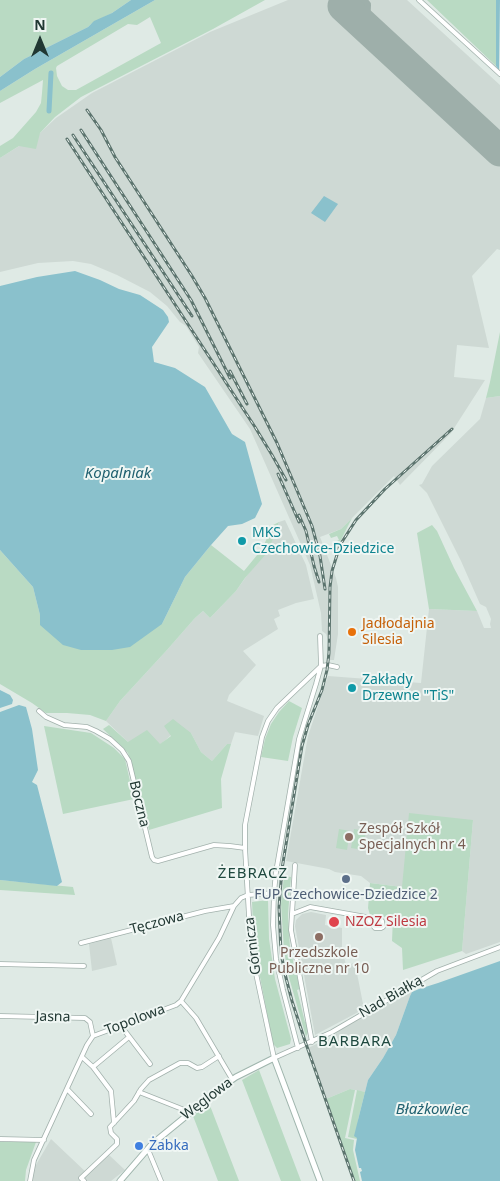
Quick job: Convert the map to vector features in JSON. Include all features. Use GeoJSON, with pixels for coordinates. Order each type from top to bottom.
{"type":"FeatureCollection","features":[{"type":"Feature","properties":{"kind":"street"},"geometry":{"type":"LineString","coordinates":[[420,0],[500,74]]}},
{"type":"Feature","properties":{"kind":"street","name":"Górnicza"},"geometry":{"type":"LineString","coordinates":[[298,1048],[276,958],[273,925],[274,893],[299,739],[321,666],[320,636]]}},
{"type":"Feature","properties":{"kind":"street"},"geometry":{"type":"LineString","coordinates":[[321,666],[336,667]]}},
{"type":"Feature","properties":{"kind":"street","name":"Górnicza"},"geometry":{"type":"LineString","coordinates":[[320,1181],[274,1058],[251,950],[245,824],[262,737],[268,721],[277,708],[321,666]]}},
{"type":"Feature","properties":{"kind":"street","name":"Boczna"},"geometry":{"type":"LineString","coordinates":[[39,711],[46,717],[64,725],[87,727],[96,731],[110,739],[122,750],[129,761],[154,860],[158,861],[214,846],[245,848]]}},
{"type":"Feature","properties":{"kind":"street"},"geometry":{"type":"LineString","coordinates":[[295,865],[291,930],[312,1042]]}},
{"type":"Feature","properties":{"kind":"street"},"geometry":{"type":"LineString","coordinates":[[248,895],[274,893]]}},
{"type":"Feature","properties":{"kind":"street","name":"Topolowa"},"geometry":{"type":"LineString","coordinates":[[30,1181],[34,1160],[87,1045],[94,1036],[181,1001],[219,938],[234,906],[241,898],[248,895]]}},
{"type":"Feature","properties":{"kind":"street","name":"Tęczowa"},"geometry":{"type":"LineString","coordinates":[[81,943],[204,911],[234,906]]}},
{"type":"Feature","properties":{"kind":"street"},"geometry":{"type":"LineString","coordinates":[[292,914],[310,907],[367,918]]}},
{"type":"Feature","properties":{"kind":"street","name":"Nad Białką"},"geometry":{"type":"LineString","coordinates":[[312,1042],[436,971],[500,946]]}},
{"type":"Feature","properties":{"kind":"street"},"geometry":{"type":"LineString","coordinates":[[0,964],[84,966]]}},
{"type":"Feature","properties":{"kind":"street"},"geometry":{"type":"LineString","coordinates":[[181,1001],[196,1018],[232,1080]]}},
{"type":"Feature","properties":{"kind":"street","name":"Jasna"},"geometry":{"type":"LineString","coordinates":[[0,1016],[85,1018],[90,1022],[94,1036]]}},
{"type":"Feature","properties":{"kind":"street"},"geometry":{"type":"LineString","coordinates":[[121,1026],[150,1064]]}},
{"type":"Feature","properties":{"kind":"street"},"geometry":{"type":"LineString","coordinates":[[93,1067],[129,1037]]}},
{"type":"Feature","properties":{"kind":"street","name":"Węglowa"},"geometry":{"type":"LineString","coordinates":[[120,1181],[146,1150],[159,1138],[223,1086],[274,1058],[312,1042]]}},
{"type":"Feature","properties":{"kind":"street"},"geometry":{"type":"LineString","coordinates":[[84,1181],[82,1178],[116,1144],[116,1139],[110,1133],[110,1127],[134,1101],[149,1080],[180,1063],[197,1068],[202,1067],[219,1056]]}},
{"type":"Feature","properties":{"kind":"street"},"geometry":{"type":"LineString","coordinates":[[82,1057],[93,1067],[111,1092],[114,1123]]}},
{"type":"Feature","properties":{"kind":"street"},"geometry":{"type":"LineString","coordinates":[[67,1089],[91,1114]]}},
{"type":"Feature","properties":{"kind":"street"},"geometry":{"type":"LineString","coordinates":[[140,1092],[189,1113]]}},
{"type":"Feature","properties":{"kind":"street"},"geometry":{"type":"LineString","coordinates":[[0,1139],[44,1140]]}},
{"type":"Feature","properties":{"kind":"street"},"geometry":{"type":"LineString","coordinates":[[146,1150],[149,1152],[161,1181]]}},
{"type":"Feature","properties":{"kind":"shaded area"},"geometry":{"type":"Polygon","coordinates":[[[288,0],[407,0],[500,85],[500,250],[497,249],[472,276],[489,348],[457,345],[454,377],[485,380],[451,433],[400,485],[394,476],[341,529],[320,537],[338,587],[338,634],[334,660],[327,659],[328,640],[326,634],[322,631],[321,613],[310,565],[250,429],[198,353],[199,347],[186,326],[150,292],[91,264],[73,261],[38,263],[0,272],[0,158],[40,133],[56,118],[92,93],[210,32],[288,0]]]}},
{"type":"Feature","properties":{"kind":"shaded area"},"geometry":{"type":"Polygon","coordinates":[[[500,396],[500,942],[466,954],[462,951],[473,820],[402,887],[370,883],[361,876],[286,861],[308,736],[328,676],[421,683],[429,609],[477,611],[484,628],[491,628],[491,619],[486,607],[480,604],[427,493],[419,485],[422,484],[432,466],[480,419],[486,398],[500,396]]]}},
{"type":"Feature","properties":{"kind":"shaded area"},"geometry":{"type":"Polygon","coordinates":[[[285,520],[306,565],[314,599],[278,610],[280,616],[274,619],[278,629],[243,651],[256,665],[229,695],[227,701],[264,716],[258,736],[235,732],[231,744],[227,744],[212,761],[201,752],[191,733],[171,735],[160,745],[128,742],[106,721],[120,701],[195,618],[203,611],[210,618],[236,591],[273,539],[279,522],[285,520]]]}},
{"type":"Feature","properties":{"kind":"shaded area"},"geometry":{"type":"Polygon","coordinates":[[[311,912],[326,915],[325,925],[342,928],[342,949],[346,965],[355,963],[364,1009],[315,1035],[295,926],[296,920],[302,914],[311,912]]]}},
{"type":"Feature","properties":{"kind":"shaded area"},"geometry":{"type":"Polygon","coordinates":[[[111,938],[117,965],[92,971],[89,944],[111,938]]]}},
{"type":"Feature","properties":{"kind":"shaded area"},"geometry":{"type":"Polygon","coordinates":[[[412,992],[396,1035],[368,1080],[365,1092],[350,1089],[326,1099],[308,1048],[333,1036],[340,1030],[390,1002],[412,992]]]}},
{"type":"Feature","properties":{"kind":"shaded area"},"geometry":{"type":"Polygon","coordinates":[[[51,1139],[88,1174],[108,1154],[125,1170],[111,1181],[32,1181],[33,1170],[51,1139]]]}},
{"type":"Feature","properties":{"kind":"green space"},"geometry":{"type":"Polygon","coordinates":[[[0,0],[131,0],[88,27],[24,59],[0,77],[0,0]]]}},
{"type":"Feature","properties":{"kind":"green space"},"geometry":{"type":"Polygon","coordinates":[[[155,0],[265,0],[81,97],[55,117],[40,133],[36,149],[19,146],[0,158],[0,146],[13,138],[36,112],[41,103],[43,80],[0,103],[0,91],[155,0]],[[150,17],[137,25],[128,24],[57,66],[57,76],[62,86],[68,90],[76,90],[161,43],[150,17]]]}},
{"type":"Feature","properties":{"kind":"green space"},"geometry":{"type":"Polygon","coordinates":[[[427,0],[496,0],[496,66],[427,0]]]}},
{"type":"Feature","properties":{"kind":"green space"},"geometry":{"type":"Polygon","coordinates":[[[500,332],[500,396],[486,398],[490,382],[500,332]]]}},
{"type":"Feature","properties":{"kind":"green space"},"geometry":{"type":"Polygon","coordinates":[[[352,518],[337,551],[333,543],[339,540],[337,536],[331,538],[329,534],[341,529],[352,518]]]}},
{"type":"Feature","properties":{"kind":"green space"},"geometry":{"type":"Polygon","coordinates":[[[279,522],[266,554],[236,591],[210,618],[203,611],[195,618],[120,701],[106,721],[90,715],[46,713],[0,684],[0,550],[33,587],[40,615],[40,624],[162,624],[185,577],[211,545],[244,571],[262,549],[273,525],[279,522]]]}},
{"type":"Feature","properties":{"kind":"green space"},"geometry":{"type":"Polygon","coordinates":[[[432,525],[437,531],[477,611],[429,609],[417,533],[432,525]]]}},
{"type":"Feature","properties":{"kind":"green space"},"geometry":{"type":"Polygon","coordinates":[[[289,701],[302,708],[288,761],[261,757],[271,724],[289,701]]]}},
{"type":"Feature","properties":{"kind":"green space"},"geometry":{"type":"Polygon","coordinates":[[[173,719],[191,733],[201,752],[212,761],[227,744],[231,744],[221,779],[222,808],[149,830],[128,753],[103,729],[109,725],[128,742],[147,730],[160,744],[171,736],[164,726],[173,719]]]}},
{"type":"Feature","properties":{"kind":"green space"},"geometry":{"type":"Polygon","coordinates":[[[44,726],[91,733],[114,748],[125,759],[134,799],[63,814],[44,726]]]}},
{"type":"Feature","properties":{"kind":"green space"},"geometry":{"type":"Polygon","coordinates":[[[409,813],[473,820],[462,951],[403,970],[402,948],[392,941],[393,918],[370,915],[368,908],[370,883],[402,887],[409,813]]]}},
{"type":"Feature","properties":{"kind":"green space"},"geometry":{"type":"Polygon","coordinates":[[[339,829],[350,831],[347,850],[336,848],[339,829]]]}},
{"type":"Feature","properties":{"kind":"green space"},"geometry":{"type":"Polygon","coordinates":[[[354,829],[366,831],[363,850],[351,848],[354,829]]]}},
{"type":"Feature","properties":{"kind":"green space"},"geometry":{"type":"Polygon","coordinates":[[[284,876],[291,877],[288,914],[290,948],[300,989],[297,990],[305,1022],[307,1022],[308,1032],[306,1037],[288,974],[284,950],[281,904],[284,876]]]}},
{"type":"Feature","properties":{"kind":"green space"},"geometry":{"type":"Polygon","coordinates":[[[0,880],[73,887],[75,895],[0,890],[0,880]]]}},
{"type":"Feature","properties":{"kind":"green space"},"geometry":{"type":"Polygon","coordinates":[[[268,900],[269,939],[275,979],[291,1039],[290,1044],[277,1048],[273,1044],[254,943],[252,902],[268,900]]]}},
{"type":"Feature","properties":{"kind":"green space"},"geometry":{"type":"Polygon","coordinates":[[[259,1070],[301,1181],[281,1181],[242,1080],[259,1070]]]}},
{"type":"Feature","properties":{"kind":"green space"},"geometry":{"type":"Polygon","coordinates":[[[350,1089],[355,1090],[345,1138],[354,1140],[353,1150],[360,1181],[355,1181],[326,1099],[350,1089]]]}},
{"type":"Feature","properties":{"kind":"green space"},"geometry":{"type":"Polygon","coordinates":[[[357,1090],[365,1092],[358,1120],[357,1139],[348,1137],[357,1090]]]}},
{"type":"Feature","properties":{"kind":"green space"},"geometry":{"type":"Polygon","coordinates":[[[209,1103],[239,1181],[218,1181],[193,1116],[209,1103]]]}},
{"type":"Feature","properties":{"kind":"green space"},"geometry":{"type":"Polygon","coordinates":[[[0,1142],[36,1142],[26,1170],[25,1181],[0,1181],[0,1142]]]}},
{"type":"Feature","properties":{"kind":"water"},"geometry":{"type":"Polygon","coordinates":[[[131,0],[155,0],[0,91],[0,77],[24,59],[88,27],[94,21],[112,13],[131,0]]]}},
{"type":"Feature","properties":{"kind":"water"},"geometry":{"type":"Polygon","coordinates":[[[496,0],[500,0],[499,70],[496,66],[496,0]]]}},
{"type":"Feature","properties":{"kind":"water"},"geometry":{"type":"Polygon","coordinates":[[[324,196],[338,204],[325,222],[311,213],[324,196]]]}},
{"type":"Feature","properties":{"kind":"water","name":"Kopalniak"},"geometry":{"type":"Polygon","coordinates":[[[75,271],[119,289],[140,295],[163,310],[169,322],[152,347],[154,362],[175,368],[205,387],[232,434],[245,442],[262,504],[255,518],[242,524],[228,526],[211,545],[185,577],[162,624],[130,647],[112,650],[81,650],[63,645],[40,625],[40,615],[33,587],[0,550],[0,286],[37,277],[75,271]]]}},
{"type":"Feature","properties":{"kind":"water"},"geometry":{"type":"Polygon","coordinates":[[[0,690],[10,695],[13,700],[12,704],[0,708],[0,690]]]}},
{"type":"Feature","properties":{"kind":"water"},"geometry":{"type":"Polygon","coordinates":[[[19,705],[26,707],[32,729],[38,770],[32,782],[37,785],[62,882],[57,886],[0,880],[0,712],[19,705]]]}},
{"type":"Feature","properties":{"kind":"water","name":"Błażkowiec"},"geometry":{"type":"Polygon","coordinates":[[[500,961],[500,1181],[362,1181],[360,1172],[362,1171],[359,1168],[355,1150],[357,1138],[354,1136],[368,1080],[396,1035],[412,992],[500,961]]]}},
{"type":"Feature","properties":{"kind":"waterway"},"geometry":{"type":"LineString","coordinates":[[49,111],[51,73]]}},
{"type":"Feature","properties":{"kind":"taxiway"},"geometry":{"type":"LineString","coordinates":[[345,8],[353,0]]}},
{"type":"Feature","properties":{"kind":"taxiway"},"geometry":{"type":"LineString","coordinates":[[359,0],[365,5],[364,26]]}},
{"type":"Feature","properties":{"kind":"runway"},"geometry":{"type":"LineString","coordinates":[[343,6],[500,151]]}},
{"type":"Feature","properties":{"kind":"railway"},"geometry":{"type":"LineString","coordinates":[[87,110],[205,298],[277,443],[312,526],[320,556],[325,589]]}},
{"type":"Feature","properties":{"kind":"railway"},"geometry":{"type":"LineString","coordinates":[[81,130],[191,300],[230,378]]}},
{"type":"Feature","properties":{"kind":"railway"},"geometry":{"type":"LineString","coordinates":[[73,135],[192,316]]}},
{"type":"Feature","properties":{"kind":"railway"},"geometry":{"type":"LineString","coordinates":[[67,139],[255,427],[286,480]]}},
{"type":"Feature","properties":{"kind":"railway"},"geometry":{"type":"LineString","coordinates":[[230,371],[247,404]]}},
{"type":"Feature","properties":{"kind":"railway"},"geometry":{"type":"LineString","coordinates":[[354,1181],[305,1041],[285,974],[281,953],[279,907],[282,869],[302,746],[327,670],[330,587],[332,571],[340,545],[356,520],[385,489],[452,429]]}},
{"type":"Feature","properties":{"kind":"railway"},"geometry":{"type":"LineString","coordinates":[[278,474],[299,522]]}},
{"type":"Feature","properties":{"kind":"railway"},"geometry":{"type":"LineString","coordinates":[[299,515],[306,531],[319,582]]}},
{"type":"Feature","properties":{"kind":"place","name":"MKS Czechowice-Dziedzice"},"geometry":{"type":"Point","coordinates":[242,541]}},
{"type":"Feature","properties":{"kind":"place","name":"Jadłodajnia Silesia"},"geometry":{"type":"Point","coordinates":[352,632]}},
{"type":"Feature","properties":{"kind":"place","name":"Zakłady Drzewne \"TiS\""},"geometry":{"type":"Point","coordinates":[352,688]}},
{"type":"Feature","properties":{"kind":"place","name":"Zespół Szkół Specjalnych nr 4"},"geometry":{"type":"Point","coordinates":[349,837]}},
{"type":"Feature","properties":{"kind":"place","name":"FUP Czechowice-Dziedzice 2"},"geometry":{"type":"Point","coordinates":[346,879]}},
{"type":"Feature","properties":{"kind":"place","name":"NZOZ Silesia"},"geometry":{"type":"Point","coordinates":[334,922]}},
{"type":"Feature","properties":{"kind":"place","name":"Przedszkole Publiczne nr 10"},"geometry":{"type":"Point","coordinates":[319,937]}},
{"type":"Feature","properties":{"kind":"place","name":"Żabka"},"geometry":{"type":"Point","coordinates":[139,1146]}},
{"type":"Feature","properties":{"kind":"district","name":"ŻEBRACZ"},"geometry":{"type":"Point","coordinates":[253,874]}},
{"type":"Feature","properties":{"kind":"district","name":"BARBARA"},"geometry":{"type":"Point","coordinates":[355,1042]}}]}
